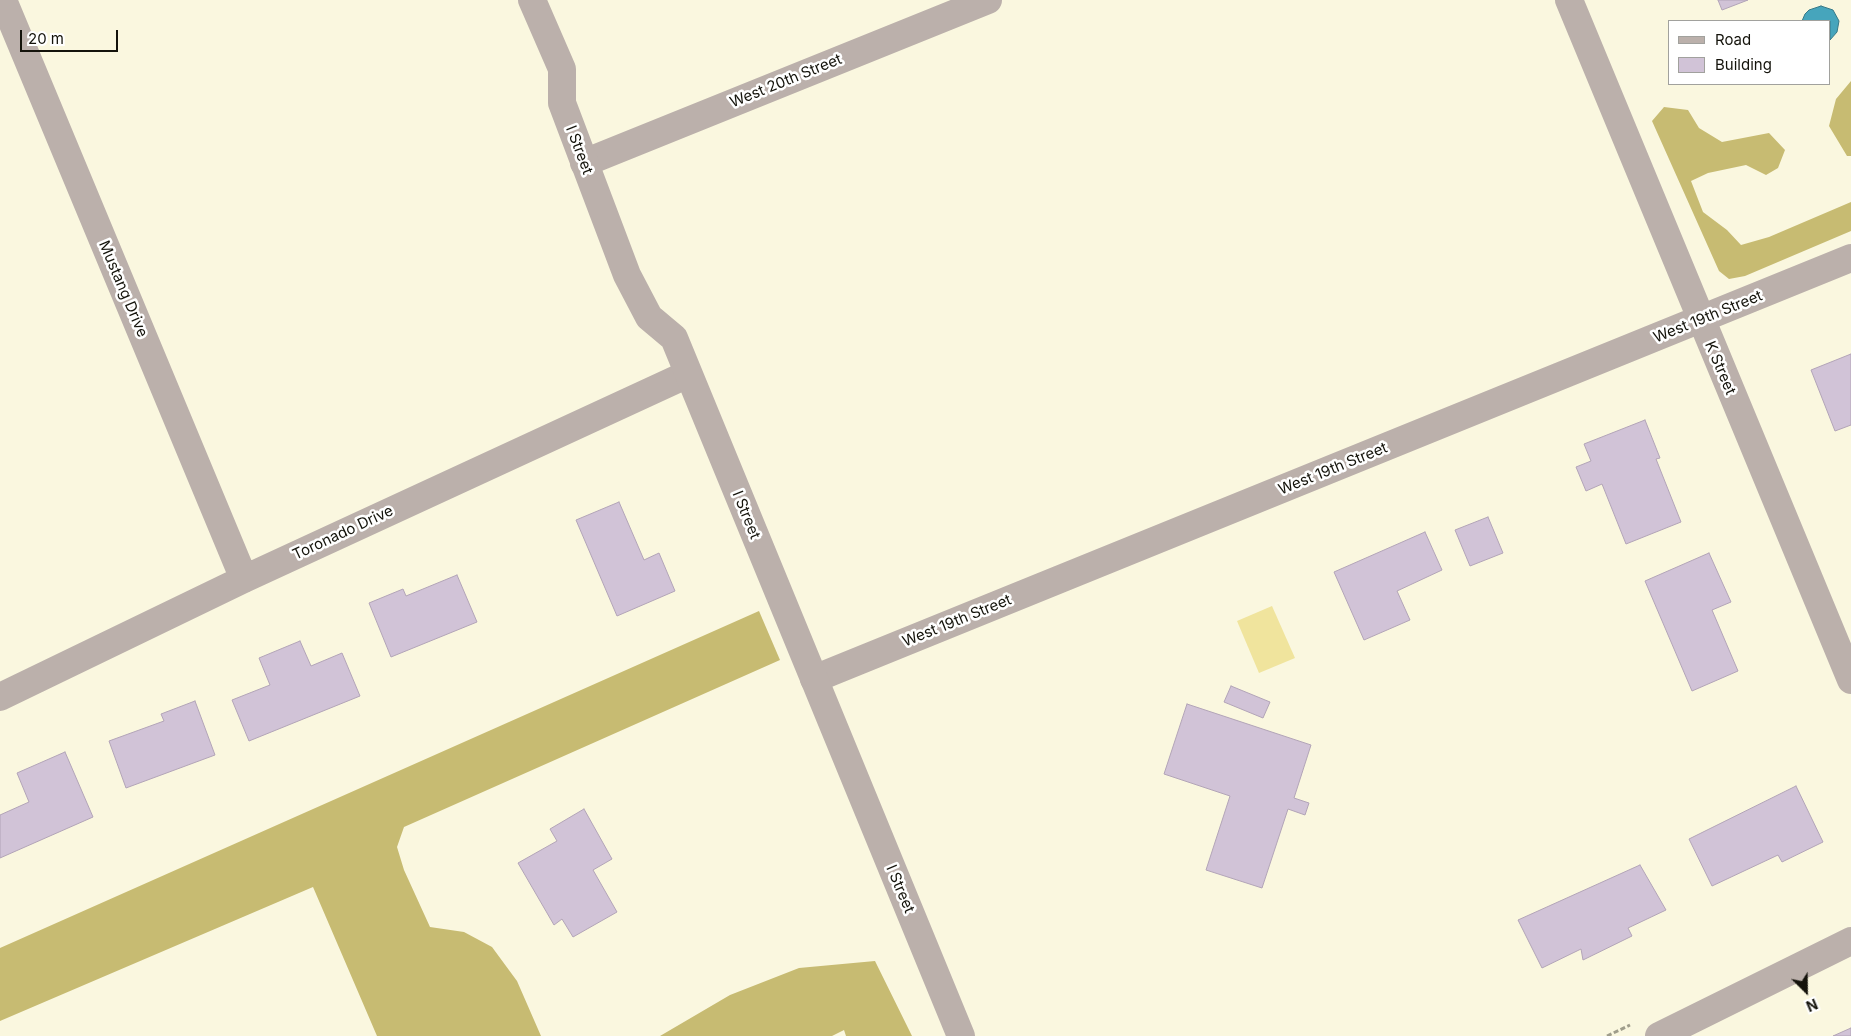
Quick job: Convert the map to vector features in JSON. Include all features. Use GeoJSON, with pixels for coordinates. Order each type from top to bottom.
{"type":"FeatureCollection","features":[{"type":"Feature","properties":{"kind":"street","name":"Mustang Drive"},"geometry":{"type":"LineString","coordinates":[[3,0],[244,578]]}},
{"type":"Feature","properties":{"kind":"street","name":"I Street"},"geometry":{"type":"LineString","coordinates":[[532,0],[562,69],[562,103],[627,276],[649,317],[674,338],[961,1036]]}},
{"type":"Feature","properties":{"kind":"street","name":"West 20th Street"},"geometry":{"type":"LineString","coordinates":[[584,163],[988,0]]}},
{"type":"Feature","properties":{"kind":"street","name":"K Street"},"geometry":{"type":"LineString","coordinates":[[1568,0],[1851,680]]}},
{"type":"Feature","properties":{"kind":"street","name":"West 19th Street"},"geometry":{"type":"LineString","coordinates":[[814,679],[1851,258]]}},
{"type":"Feature","properties":{"kind":"street","name":"Toronado Drive"},"geometry":{"type":"LineString","coordinates":[[0,697],[244,578],[688,374]]}},
{"type":"Feature","properties":{"kind":"street"},"geometry":{"type":"LineString","coordinates":[[1659,1036],[1851,941]]}},
{"type":"Feature","properties":{"kind":"shaded area"},"geometry":{"type":"Polygon","coordinates":[[[1851,81],[1851,156],[1847,156],[1829,126],[1836,99],[1851,81]]]}},
{"type":"Feature","properties":{"kind":"shaded area"},"geometry":{"type":"Polygon","coordinates":[[[1664,107],[1688,110],[1699,128],[1722,142],[1769,133],[1785,150],[1778,168],[1766,175],[1746,165],[1708,173],[1691,181],[1703,212],[1727,230],[1741,245],[1769,237],[1851,202],[1851,231],[1745,276],[1729,279],[1719,271],[1652,121],[1664,107]]]}},
{"type":"Feature","properties":{"kind":"shaded area"},"geometry":{"type":"Polygon","coordinates":[[[1272,606],[1295,658],[1259,673],[1237,621],[1272,606]]]}},
{"type":"Feature","properties":{"kind":"shaded area"},"geometry":{"type":"Polygon","coordinates":[[[759,611],[780,660],[404,827],[397,847],[404,870],[430,927],[464,932],[492,947],[517,981],[541,1036],[377,1036],[313,887],[0,1021],[0,948],[759,611]]]}},
{"type":"Feature","properties":{"kind":"shaded area"},"geometry":{"type":"Polygon","coordinates":[[[875,961],[912,1036],[846,1036],[844,1030],[832,1036],[660,1036],[730,995],[799,968],[875,961]]]}},
{"type":"Feature","properties":{"kind":"water"},"geometry":{"type":"Polygon","coordinates":[[[1821,6],[1833,10],[1839,21],[1837,32],[1831,39],[1831,20],[1802,20],[1809,10],[1821,6]]]}},
{"type":"Feature","properties":{"kind":"building"},"geometry":{"type":"Polygon","coordinates":[[[1718,0],[1748,0],[1722,10],[1718,0]]]}},
{"type":"Feature","properties":{"kind":"building"},"geometry":{"type":"Polygon","coordinates":[[[1851,354],[1851,425],[1835,431],[1811,370],[1851,354]]]}},
{"type":"Feature","properties":{"kind":"building"},"geometry":{"type":"Polygon","coordinates":[[[1645,420],[1660,458],[1656,459],[1681,522],[1626,544],[1602,484],[1586,491],[1576,467],[1591,461],[1584,444],[1645,420]]]}},
{"type":"Feature","properties":{"kind":"building"},"geometry":{"type":"Polygon","coordinates":[[[619,502],[644,560],[659,553],[675,591],[617,616],[576,520],[619,502]]]}},
{"type":"Feature","properties":{"kind":"building"},"geometry":{"type":"Polygon","coordinates":[[[1488,517],[1503,553],[1470,566],[1455,530],[1488,517]]]}},
{"type":"Feature","properties":{"kind":"building"},"geometry":{"type":"Polygon","coordinates":[[[1425,532],[1442,570],[1397,591],[1410,620],[1364,640],[1334,572],[1425,532]]]}},
{"type":"Feature","properties":{"kind":"building"},"geometry":{"type":"Polygon","coordinates":[[[1709,553],[1731,602],[1712,610],[1738,671],[1692,691],[1645,581],[1709,553]]]}},
{"type":"Feature","properties":{"kind":"building"},"geometry":{"type":"Polygon","coordinates":[[[457,575],[477,622],[391,657],[369,603],[403,589],[406,596],[457,575]]]}},
{"type":"Feature","properties":{"kind":"building"},"geometry":{"type":"Polygon","coordinates":[[[300,641],[311,666],[342,653],[360,696],[249,741],[232,700],[270,685],[259,658],[300,641]]]}},
{"type":"Feature","properties":{"kind":"building"},"geometry":{"type":"Polygon","coordinates":[[[1231,686],[1270,702],[1263,718],[1224,702],[1231,686]]]}},
{"type":"Feature","properties":{"kind":"building"},"geometry":{"type":"Polygon","coordinates":[[[195,701],[215,755],[126,788],[109,741],[164,721],[161,714],[195,701]]]}},
{"type":"Feature","properties":{"kind":"building"},"geometry":{"type":"Polygon","coordinates":[[[1187,704],[1311,745],[1294,798],[1309,803],[1305,815],[1288,809],[1262,888],[1206,870],[1230,796],[1164,774],[1187,704]]]}},
{"type":"Feature","properties":{"kind":"building"},"geometry":{"type":"Polygon","coordinates":[[[65,752],[93,817],[0,858],[0,815],[29,802],[17,773],[65,752]]]}},
{"type":"Feature","properties":{"kind":"building"},"geometry":{"type":"Polygon","coordinates":[[[1796,786],[1823,842],[1782,862],[1778,855],[1712,886],[1689,839],[1796,786]]]}},
{"type":"Feature","properties":{"kind":"building"},"geometry":{"type":"Polygon","coordinates":[[[584,809],[612,859],[593,870],[617,912],[573,937],[562,919],[554,925],[518,863],[557,841],[550,829],[584,809]]]}},
{"type":"Feature","properties":{"kind":"building"},"geometry":{"type":"Polygon","coordinates":[[[1640,865],[1666,910],[1628,928],[1632,936],[1583,960],[1581,949],[1542,968],[1518,920],[1640,865]]]}},
{"type":"Feature","properties":{"kind":"building"},"geometry":{"type":"Polygon","coordinates":[[[1851,1028],[1851,1036],[1833,1036],[1851,1028]]]}}]}
